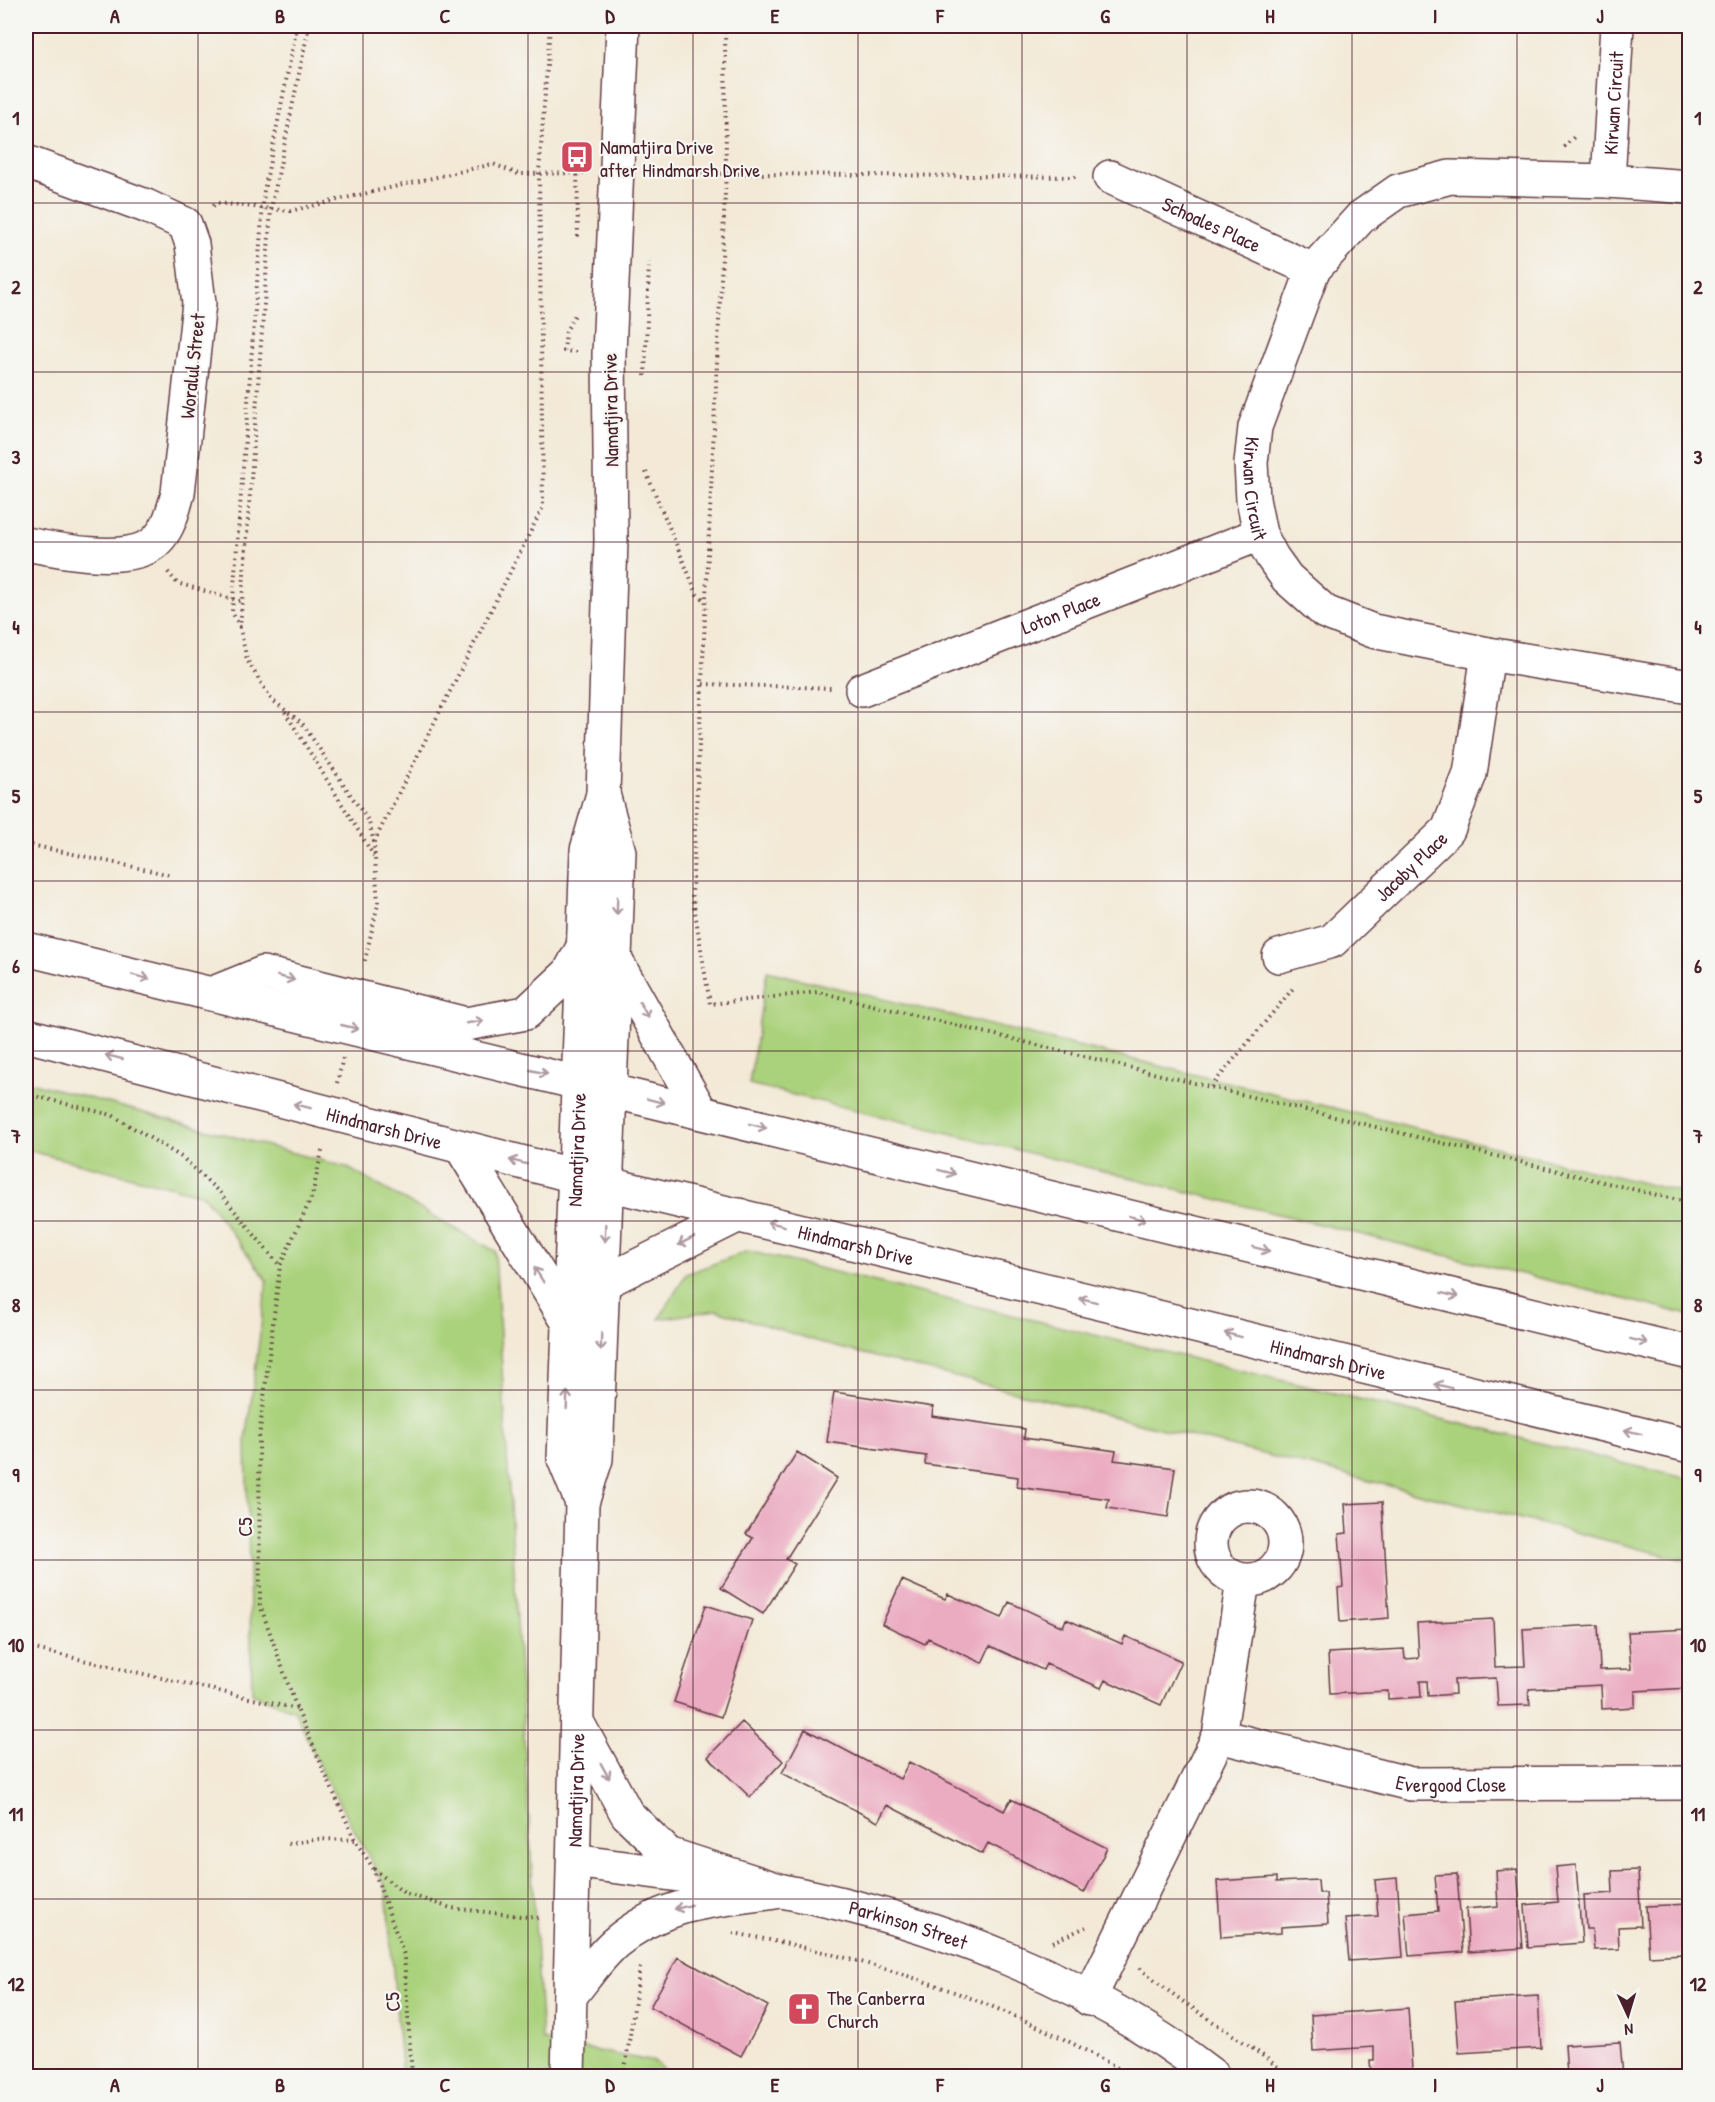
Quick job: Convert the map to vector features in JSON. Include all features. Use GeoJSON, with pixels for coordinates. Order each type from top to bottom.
{"type":"FeatureCollection","features":[{"type":"Feature","properties":{"kind":"main road","name":"Namatjira Drive"},"geometry":{"type":"LineString","coordinates":[[582,1503],[564,1459],[587,850],[603,794],[611,540],[609,354],[623,26]]}},
{"type":"Feature","properties":{"kind":"main road","name":"Kirwan Circuit"},"geometry":{"type":"LineString","coordinates":[[1608,181],[1617,26]]}},
{"type":"Feature","properties":{"kind":"main road"},"geometry":{"type":"LineString","coordinates":[[26,162],[146,206],[185,224]]}},
{"type":"Feature","properties":{"kind":"main road","name":"Schoales Place"},"geometry":{"type":"LineString","coordinates":[[1110,177],[1313,270]]}},
{"type":"Feature","properties":{"kind":"main road","name":"Kirwan Circuit"},"geometry":{"type":"LineString","coordinates":[[1689,187],[1608,181],[1450,177],[1398,191],[1361,217],[1313,270],[1255,427],[1251,462],[1253,499],[1260,534],[1287,578],[1325,612],[1373,631],[1488,654],[1689,687]]}},
{"type":"Feature","properties":{"kind":"main road","name":"Woralul Street"},"geometry":{"type":"LineString","coordinates":[[148,547],[162,534],[173,514],[182,457],[199,303],[192,244],[185,224]]}},
{"type":"Feature","properties":{"kind":"main road","name":"Loton Place"},"geometry":{"type":"LineString","coordinates":[[862,690],[1260,534]]}},
{"type":"Feature","properties":{"kind":"main road"},"geometry":{"type":"LineString","coordinates":[[26,544],[76,552],[129,553],[148,547]]}},
{"type":"Feature","properties":{"kind":"main road","name":"Jacoby Place"},"geometry":{"type":"LineString","coordinates":[[1279,956],[1332,941],[1448,830],[1470,774],[1488,654]]}},
{"type":"Feature","properties":{"kind":"main road","name":"Namatjira Drive"},"geometry":{"type":"LineString","coordinates":[[568,2076],[582,1503],[596,1459],[619,852],[603,794]]}},
{"type":"Feature","properties":{"kind":"main road"},"geometry":{"type":"LineString","coordinates":[[211,994],[263,973],[466,1024],[526,1013],[569,973],[584,947]]}},
{"type":"Feature","properties":{"kind":"main road"},"geometry":{"type":"LineString","coordinates":[[26,949],[610,1089],[1689,1353]]}},
{"type":"Feature","properties":{"kind":"main road"},"geometry":{"type":"LineString","coordinates":[[615,959],[701,1112]]}},
{"type":"Feature","properties":{"kind":"main road","name":"Hindmarsh Drive"},"geometry":{"type":"LineString","coordinates":[[26,1035],[575,1176],[1689,1446]]}},
{"type":"Feature","properties":{"kind":"main road"},"geometry":{"type":"LineString","coordinates":[[461,1147],[570,1324]]}},
{"type":"Feature","properties":{"kind":"main road"},"geometry":{"type":"LineString","coordinates":[[603,1283],[739,1215]]}},
{"type":"Feature","properties":{"kind":"main road"},"geometry":{"type":"LineString","coordinates":[[1089,1999],[1219,1736],[1243,1581]]}},
{"type":"Feature","properties":{"kind":"main road"},"geometry":{"type":"LineString","coordinates":[[576,1720],[627,1814],[668,1854],[782,1891]]}},
{"type":"Feature","properties":{"kind":"main road","name":"Evergood Close"},"geometry":{"type":"LineString","coordinates":[[1219,1736],[1411,1784],[1689,1783]]}},
{"type":"Feature","properties":{"kind":"main road","name":"Parkinson Street"},"geometry":{"type":"LineString","coordinates":[[574,1861],[782,1891],[872,1912],[998,1954],[1155,2035],[1213,2076]]}},
{"type":"Feature","properties":{"kind":"main road"},"geometry":{"type":"LineString","coordinates":[[570,1996],[614,1944],[650,1917],[682,1906],[782,1891]]}},
{"type":"Feature","properties":{"kind":"path"},"geometry":{"type":"LineString","coordinates":[[297,26],[263,207],[232,612],[240,628],[247,660],[272,699],[302,723],[369,822],[374,843],[378,904],[363,970]]}},
{"type":"Feature","properties":{"kind":"path"},"geometry":{"type":"LineString","coordinates":[[240,628],[271,209],[309,26]]}},
{"type":"Feature","properties":{"kind":"path"},"geometry":{"type":"LineString","coordinates":[[374,843],[543,507],[539,174],[550,26]]}},
{"type":"Feature","properties":{"kind":"path"},"geometry":{"type":"LineString","coordinates":[[725,26],[726,172],[692,894],[710,1004],[818,992],[1689,1203]]}},
{"type":"Feature","properties":{"kind":"path"},"geometry":{"type":"LineString","coordinates":[[1560,152],[1578,131]]}},
{"type":"Feature","properties":{"kind":"path"},"geometry":{"type":"LineString","coordinates":[[577,157],[579,173]]}},
{"type":"Feature","properties":{"kind":"path"},"geometry":{"type":"LineString","coordinates":[[185,224],[217,203],[290,211],[493,164],[518,174]]}},
{"type":"Feature","properties":{"kind":"path"},"geometry":{"type":"LineString","coordinates":[[726,172],[1110,177]]}},
{"type":"Feature","properties":{"kind":"path"},"geometry":{"type":"LineString","coordinates":[[645,388],[650,262]]}},
{"type":"Feature","properties":{"kind":"path"},"geometry":{"type":"LineString","coordinates":[[642,463],[697,594],[706,601]]}},
{"type":"Feature","properties":{"kind":"path"},"geometry":{"type":"LineString","coordinates":[[148,547],[177,583],[243,602]]}},
{"type":"Feature","properties":{"kind":"path"},"geometry":{"type":"LineString","coordinates":[[703,684],[862,690]]}},
{"type":"Feature","properties":{"kind":"path"},"geometry":{"type":"LineString","coordinates":[[283,708],[374,857]]}},
{"type":"Feature","properties":{"kind":"path"},"geometry":{"type":"LineString","coordinates":[[26,844],[171,875]]}},
{"type":"Feature","properties":{"kind":"path"},"geometry":{"type":"LineString","coordinates":[[1210,1087],[1332,941]]}},
{"type":"Feature","properties":{"kind":"path"},"geometry":{"type":"LineString","coordinates":[[337,1084],[344,1054]]}},
{"type":"Feature","properties":{"kind":"path"},"geometry":{"type":"LineString","coordinates":[[26,1094],[112,1116],[183,1158],[220,1193],[280,1266]]}},
{"type":"Feature","properties":{"kind":"path","name":"C5"},"geometry":{"type":"LineString","coordinates":[[322,1151],[312,1196],[280,1266],[259,1438],[260,1605],[297,1709],[355,1840],[373,1868],[404,1955],[412,2076]]}},
{"type":"Feature","properties":{"kind":"path"},"geometry":{"type":"LineString","coordinates":[[26,1647],[297,1709]]}},
{"type":"Feature","properties":{"kind":"path"},"geometry":{"type":"LineString","coordinates":[[288,1844],[319,1839],[355,1840]]}},
{"type":"Feature","properties":{"kind":"path"},"geometry":{"type":"LineString","coordinates":[[373,1868],[404,1893],[451,1908],[528,1918]]}},
{"type":"Feature","properties":{"kind":"path"},"geometry":{"type":"LineString","coordinates":[[726,1931],[852,1960],[958,1994],[1002,2010],[1082,2047],[1131,2076]]}},
{"type":"Feature","properties":{"kind":"path"},"geometry":{"type":"LineString","coordinates":[[624,2076],[640,1965],[646,1959]]}},
{"type":"Feature","properties":{"kind":"green space"},"geometry":{"type":"Polygon","coordinates":[[[767,971],[1689,1194],[1689,1315],[749,1084],[767,971]]]}},
{"type":"Feature","properties":{"kind":"green space"},"geometry":{"type":"Polygon","coordinates":[[[26,1081],[346,1167],[495,1251],[542,2040],[655,2062],[670,2076],[402,2076],[386,1888],[321,1770],[295,1711],[252,1693],[246,1441],[267,1280],[203,1195],[26,1150],[26,1081]]]}},
{"type":"Feature","properties":{"kind":"green space"},"geometry":{"type":"Polygon","coordinates":[[[748,1251],[1689,1479],[1689,1561],[836,1347],[716,1310],[659,1319],[686,1274],[748,1251]]]}},
{"type":"Feature","properties":{"kind":"building"},"geometry":{"type":"Polygon","coordinates":[[[834,1392],[933,1407],[932,1416],[1025,1429],[1024,1438],[1116,1451],[1114,1460],[1175,1468],[1168,1517],[1107,1508],[1109,1499],[1017,1487],[1018,1477],[925,1464],[926,1456],[827,1442],[834,1392]]]}},
{"type":"Feature","properties":{"kind":"building"},"geometry":{"type":"Polygon","coordinates":[[[797,1452],[837,1478],[786,1559],[795,1564],[763,1614],[721,1588],[753,1538],[746,1534],[797,1452]]]}},
{"type":"Feature","properties":{"kind":"building"},"geometry":{"type":"Polygon","coordinates":[[[1382,1502],[1389,1618],[1340,1622],[1338,1588],[1343,1587],[1339,1534],[1347,1533],[1345,1504],[1382,1502]]]}},
{"type":"Feature","properties":{"kind":"building"},"geometry":{"type":"Polygon","coordinates":[[[902,1580],[945,1599],[948,1594],[1002,1618],[1009,1602],[1063,1627],[1066,1619],[1122,1644],[1125,1636],[1181,1661],[1161,1705],[1105,1680],[1101,1688],[1046,1664],[1043,1670],[990,1646],[982,1663],[928,1638],[925,1644],[882,1624],[902,1580]]]}},
{"type":"Feature","properties":{"kind":"building"},"geometry":{"type":"Polygon","coordinates":[[[706,1605],[752,1620],[721,1717],[674,1702],[706,1605]]]}},
{"type":"Feature","properties":{"kind":"building"},"geometry":{"type":"Polygon","coordinates":[[[1493,1619],[1495,1667],[1525,1666],[1523,1629],[1598,1625],[1600,1670],[1631,1669],[1628,1632],[1690,1629],[1690,1688],[1635,1691],[1635,1707],[1602,1709],[1601,1685],[1529,1689],[1530,1705],[1498,1706],[1496,1678],[1454,1680],[1455,1694],[1428,1696],[1427,1681],[1420,1681],[1421,1697],[1388,1699],[1388,1691],[1330,1694],[1328,1653],[1404,1649],[1405,1659],[1419,1658],[1417,1623],[1493,1619]]]}},
{"type":"Feature","properties":{"kind":"building"},"geometry":{"type":"Polygon","coordinates":[[[742,1722],[783,1761],[750,1797],[708,1757],[742,1722]]]}},
{"type":"Feature","properties":{"kind":"building"},"geometry":{"type":"Polygon","coordinates":[[[805,1729],[900,1779],[909,1762],[1004,1811],[1011,1799],[1107,1848],[1084,1893],[988,1843],[982,1854],[887,1805],[878,1822],[782,1773],[805,1729]]]}},
{"type":"Feature","properties":{"kind":"building"},"geometry":{"type":"Polygon","coordinates":[[[1576,1865],[1582,1943],[1528,1947],[1525,1905],[1558,1902],[1555,1867],[1576,1865]]]}},
{"type":"Feature","properties":{"kind":"building"},"geometry":{"type":"Polygon","coordinates":[[[1517,1869],[1523,1948],[1469,1952],[1466,1909],[1498,1906],[1496,1871],[1517,1869]]]}},
{"type":"Feature","properties":{"kind":"building"},"geometry":{"type":"Polygon","coordinates":[[[1638,1870],[1641,1926],[1618,1927],[1619,1949],[1594,1950],[1592,1929],[1586,1929],[1584,1895],[1613,1893],[1612,1871],[1638,1870]]]}},
{"type":"Feature","properties":{"kind":"building"},"geometry":{"type":"Polygon","coordinates":[[[1457,1874],[1463,1952],[1409,1956],[1405,1914],[1438,1911],[1435,1875],[1457,1874]]]}},
{"type":"Feature","properties":{"kind":"building"},"geometry":{"type":"Polygon","coordinates":[[[1277,1877],[1277,1882],[1318,1880],[1319,1893],[1326,1893],[1328,1924],[1281,1927],[1281,1933],[1221,1937],[1217,1881],[1277,1877]]]}},
{"type":"Feature","properties":{"kind":"building"},"geometry":{"type":"Polygon","coordinates":[[[1397,1878],[1403,1957],[1349,1961],[1345,1918],[1378,1916],[1375,1880],[1397,1878]]]}},
{"type":"Feature","properties":{"kind":"building"},"geometry":{"type":"Polygon","coordinates":[[[1690,1904],[1690,1970],[1684,1970],[1683,1954],[1649,1956],[1646,1906],[1690,1904]]]}},
{"type":"Feature","properties":{"kind":"building"},"geometry":{"type":"Polygon","coordinates":[[[678,1957],[768,2006],[741,2056],[650,2007],[678,1957]]]}},
{"type":"Feature","properties":{"kind":"building"},"geometry":{"type":"Polygon","coordinates":[[[1538,1996],[1541,2048],[1459,2053],[1455,2001],[1538,1996]]]}},
{"type":"Feature","properties":{"kind":"building"},"geometry":{"type":"Polygon","coordinates":[[[1408,2008],[1412,2070],[1371,2073],[1370,2060],[1374,2060],[1374,2047],[1313,2051],[1311,2015],[1408,2008]]]}},
{"type":"Feature","properties":{"kind":"building"},"geometry":{"type":"Polygon","coordinates":[[[1620,2042],[1623,2076],[1567,2076],[1565,2045],[1620,2042]]]}},
{"type":"Feature","properties":{"kind":"building"},"geometry":{"type":"Polygon","coordinates":[[[1683,2072],[1683,2076],[1638,2076],[1638,2075],[1683,2072]]]}},
{"type":"Feature","properties":{"kind":"place","name":"Namatjira Drive after Hindmarsh Drive"},"geometry":{"type":"Point","coordinates":[577,157]}},
{"type":"Feature","properties":{"kind":"place","name":"The Canberra Church"},"geometry":{"type":"Point","coordinates":[804,2009]}}]}
